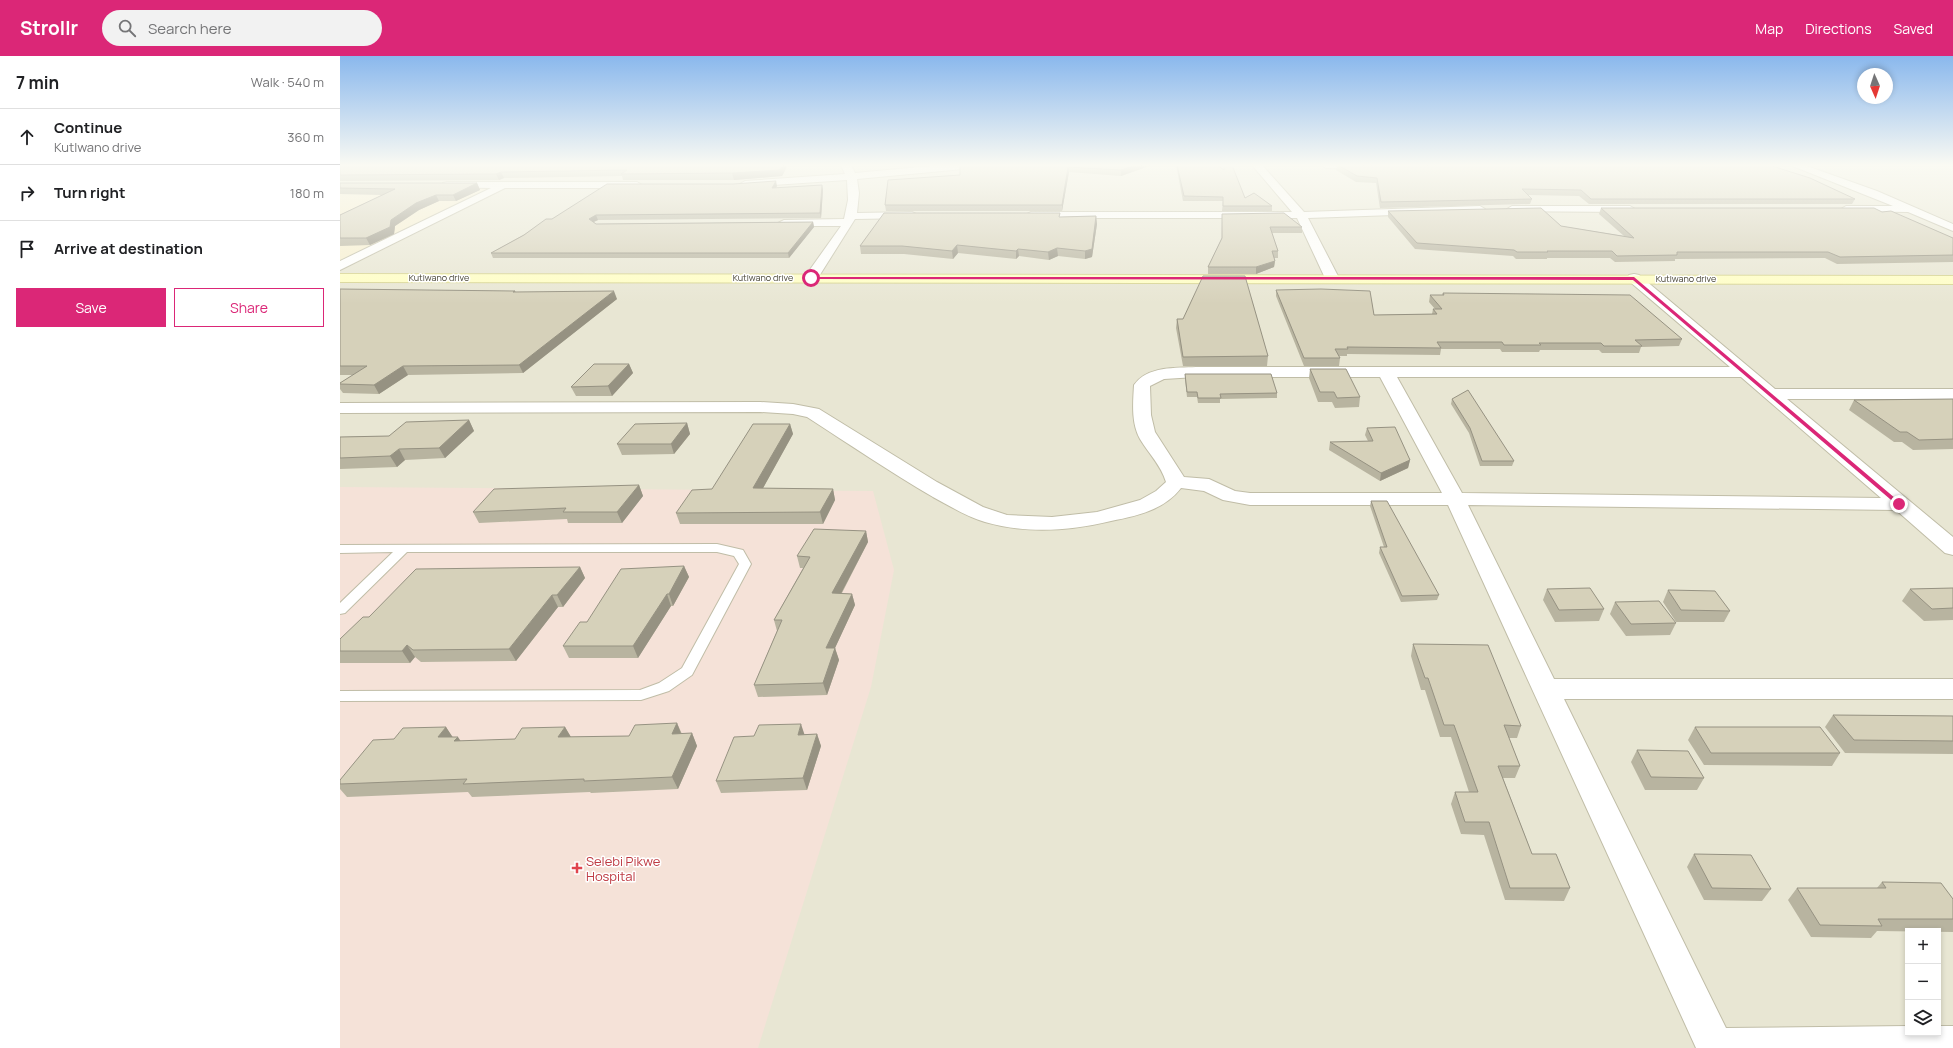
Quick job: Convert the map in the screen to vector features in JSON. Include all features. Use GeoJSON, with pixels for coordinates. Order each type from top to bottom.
{"type":"FeatureCollection","features":[{"type":"Feature","properties":{"kind":"street"},"geometry":{"type":"LineString","coordinates":[[340,266],[452,211]]}},
{"type":"Feature","properties":{"kind":"street"},"geometry":{"type":"LineString","coordinates":[[811,278],[850,219],[852,211]]}},
{"type":"Feature","properties":{"kind":"street"},"geometry":{"type":"LineString","coordinates":[[1298,211],[1301,215],[1332,278]]}},
{"type":"Feature","properties":{"kind":"street"},"geometry":{"type":"LineString","coordinates":[[1017,215],[1301,215],[1421,211]]}},
{"type":"Feature","properties":{"kind":"street"},"geometry":{"type":"LineString","coordinates":[[1916,211],[1953,228]]}},
{"type":"Feature","properties":{"kind":"street"},"geometry":{"type":"LineString","coordinates":[[771,223],[922,215]]}},
{"type":"Feature","properties":{"kind":"street","name":"Kutlwano drive"},"geometry":{"type":"LineString","coordinates":[[340,278],[1634,278],[1953,280]]}},
{"type":"Feature","properties":{"kind":"street"},"geometry":{"type":"LineString","coordinates":[[1634,278],[1899,504],[1953,548]]}},
{"type":"Feature","properties":{"kind":"street"},"geometry":{"type":"LineString","coordinates":[[1386,372],[1455,499],[1716,1048],[1953,1045]]}},
{"type":"Feature","properties":{"kind":"street"},"geometry":{"type":"LineString","coordinates":[[340,408],[760,407],[793,409],[813,413],[935,489],[975,511],[993,518],[1018,523],[1061,523],[1094,519],[1134,510],[1154,502],[1170,491],[1176,482],[1174,473],[1146,432],[1143,418],[1142,385],[1148,379],[1171,373],[1745,372]]}},
{"type":"Feature","properties":{"kind":"street"},"geometry":{"type":"LineString","coordinates":[[1771,394],[1953,394]]}},
{"type":"Feature","properties":{"kind":"street"},"geometry":{"type":"LineString","coordinates":[[1176,482],[1209,485],[1230,496],[1250,499],[1455,499],[1899,504]]}},
{"type":"Feature","properties":{"kind":"street"},"geometry":{"type":"LineString","coordinates":[[1546,689],[1953,689]]}},
{"type":"Feature","properties":{"kind":"lane"},"geometry":{"type":"LineString","coordinates":[[340,550],[717,548],[739,553],[745,564],[687,671],[664,687],[641,695],[340,696]]}},
{"type":"Feature","properties":{"kind":"lane"},"geometry":{"type":"LineString","coordinates":[[340,610],[403,550]]}},
{"type":"Feature","properties":{"kind":"shaded area"},"geometry":{"type":"Polygon","coordinates":[[[340,211],[1953,211],[1953,1048],[340,1048],[340,211]]]}},
{"type":"Feature","properties":{"kind":"shaded area"},"geometry":{"type":"Polygon","coordinates":[[[340,211],[451,211],[340,265],[340,211]]]}},
{"type":"Feature","properties":{"kind":"shaded area","name":"Selebi Pikwe Hospital"},"geometry":{"type":"Polygon","coordinates":[[[340,487],[873,491],[894,570],[871,687],[758,1048],[340,1048],[340,487]]]}},
{"type":"Feature","properties":{"kind":"building"},"geometry":{"type":"Polygon","coordinates":[[[348,211],[404,211],[391,220],[390,227],[366,238],[340,238],[340,215],[348,211]]]}},
{"type":"Feature","properties":{"kind":"building"},"geometry":{"type":"Polygon","coordinates":[[[564,211],[820,211],[820,213],[596,215],[589,219],[596,224],[813,222],[788,253],[491,253],[524,235],[546,219],[552,219],[564,211]]]}},
{"type":"Feature","properties":{"kind":"building"},"geometry":{"type":"Polygon","coordinates":[[[1388,211],[1545,211],[1561,226],[1634,238],[1605,211],[1892,211],[1953,238],[1953,255],[1840,257],[1828,252],[1677,252],[1677,255],[1617,256],[1612,251],[1517,252],[1514,250],[1417,243],[1388,211]]]}},
{"type":"Feature","properties":{"kind":"building"},"geometry":{"type":"Polygon","coordinates":[[[884,213],[1060,213],[1059,217],[1096,216],[1092,249],[1085,251],[1057,248],[1048,252],[1018,249],[1016,251],[957,245],[952,251],[902,246],[860,246],[884,213]]]}},
{"type":"Feature","properties":{"kind":"building"},"geometry":{"type":"Polygon","coordinates":[[[1284,213],[1302,227],[1270,227],[1278,251],[1272,251],[1275,261],[1256,267],[1208,267],[1222,238],[1222,214],[1284,213]]]}},
{"type":"Feature","properties":{"kind":"building"},"geometry":{"type":"Polygon","coordinates":[[[1203,276],[1245,276],[1268,356],[1183,357],[1177,319],[1183,319],[1203,276]]]}},
{"type":"Feature","properties":{"kind":"building"},"geometry":{"type":"Polygon","coordinates":[[[340,289],[515,291],[513,292],[614,291],[519,365],[403,366],[374,385],[340,384],[367,366],[340,366],[340,289]]]}},
{"type":"Feature","properties":{"kind":"building"},"geometry":{"type":"Polygon","coordinates":[[[1321,289],[1370,291],[1374,315],[1437,314],[1433,309],[1442,309],[1430,295],[1444,295],[1443,293],[1630,295],[1682,339],[1635,340],[1642,346],[1604,346],[1601,343],[1539,343],[1541,345],[1504,345],[1502,342],[1437,342],[1441,348],[1347,347],[1348,349],[1335,349],[1340,358],[1304,358],[1276,290],[1321,289]]]}},
{"type":"Feature","properties":{"kind":"building"},"geometry":{"type":"Polygon","coordinates":[[[594,364],[629,364],[608,386],[571,387],[594,364]]]}},
{"type":"Feature","properties":{"kind":"building"},"geometry":{"type":"Polygon","coordinates":[[[1310,369],[1346,369],[1360,397],[1337,398],[1334,392],[1320,392],[1310,369]]]}},
{"type":"Feature","properties":{"kind":"building"},"geometry":{"type":"Polygon","coordinates":[[[1185,374],[1271,374],[1277,393],[1220,394],[1221,398],[1198,398],[1197,392],[1187,392],[1185,374]]]}},
{"type":"Feature","properties":{"kind":"building"},"geometry":{"type":"Polygon","coordinates":[[[1468,390],[1514,461],[1482,461],[1470,428],[1452,399],[1468,390]]]}},
{"type":"Feature","properties":{"kind":"building"},"geometry":{"type":"Polygon","coordinates":[[[1953,399],[1953,439],[1919,440],[1907,432],[1900,432],[1854,400],[1953,399]]]}},
{"type":"Feature","properties":{"kind":"building"},"geometry":{"type":"Polygon","coordinates":[[[469,420],[439,448],[399,449],[390,456],[340,458],[340,437],[389,436],[406,422],[469,420]]]}},
{"type":"Feature","properties":{"kind":"building"},"geometry":{"type":"Polygon","coordinates":[[[687,423],[671,444],[617,444],[635,424],[687,423]]]}},
{"type":"Feature","properties":{"kind":"building"},"geometry":{"type":"Polygon","coordinates":[[[753,424],[790,424],[753,488],[833,489],[820,512],[676,513],[692,490],[712,489],[753,424]]]}},
{"type":"Feature","properties":{"kind":"building"},"geometry":{"type":"Polygon","coordinates":[[[1395,427],[1410,460],[1381,473],[1330,442],[1373,441],[1367,428],[1395,427]]]}},
{"type":"Feature","properties":{"kind":"building"},"geometry":{"type":"Polygon","coordinates":[[[639,485],[617,512],[563,512],[566,508],[473,512],[494,489],[639,485]]]}},
{"type":"Feature","properties":{"kind":"building"},"geometry":{"type":"Polygon","coordinates":[[[1371,501],[1387,501],[1439,595],[1402,596],[1380,547],[1387,547],[1371,501]]]}},
{"type":"Feature","properties":{"kind":"building"},"geometry":{"type":"Polygon","coordinates":[[[814,529],[866,531],[832,593],[852,594],[826,648],[835,648],[823,683],[754,685],[782,620],[774,620],[810,557],[797,556],[814,529]]]}},
{"type":"Feature","properties":{"kind":"building"},"geometry":{"type":"Polygon","coordinates":[[[684,566],[669,594],[667,594],[633,646],[563,646],[580,622],[587,622],[621,569],[684,566]]]}},
{"type":"Feature","properties":{"kind":"building"},"geometry":{"type":"Polygon","coordinates":[[[580,567],[557,595],[552,595],[509,649],[413,650],[407,645],[402,651],[340,651],[340,639],[363,617],[369,617],[416,569],[580,567]]]}},
{"type":"Feature","properties":{"kind":"building"},"geometry":{"type":"Polygon","coordinates":[[[1590,588],[1604,609],[1559,610],[1547,589],[1590,588]]]}},
{"type":"Feature","properties":{"kind":"building"},"geometry":{"type":"Polygon","coordinates":[[[1953,588],[1953,608],[1932,609],[1910,589],[1953,588]]]}},
{"type":"Feature","properties":{"kind":"building"},"geometry":{"type":"Polygon","coordinates":[[[1668,590],[1715,591],[1730,611],[1681,610],[1668,590]]]}},
{"type":"Feature","properties":{"kind":"building"},"geometry":{"type":"Polygon","coordinates":[[[1659,601],[1676,623],[1631,624],[1615,602],[1659,601]]]}},
{"type":"Feature","properties":{"kind":"building"},"geometry":{"type":"Polygon","coordinates":[[[1413,644],[1488,645],[1521,726],[1504,725],[1520,766],[1498,766],[1532,854],[1556,854],[1570,888],[1510,888],[1489,822],[1465,822],[1455,792],[1478,792],[1454,725],[1444,725],[1428,678],[1425,678],[1413,644]]]}},
{"type":"Feature","properties":{"kind":"building"},"geometry":{"type":"Polygon","coordinates":[[[1833,715],[1953,716],[1953,741],[1854,740],[1833,715]]]}},
{"type":"Feature","properties":{"kind":"building"},"geometry":{"type":"Polygon","coordinates":[[[677,723],[672,734],[692,733],[672,777],[463,784],[467,779],[340,784],[340,780],[373,740],[394,739],[403,728],[446,727],[438,737],[458,737],[454,741],[515,739],[522,728],[565,727],[558,737],[629,736],[635,725],[677,723]]]}},
{"type":"Feature","properties":{"kind":"building"},"geometry":{"type":"Polygon","coordinates":[[[801,724],[798,735],[817,734],[803,778],[716,781],[734,737],[754,736],[759,725],[801,724]]]}},
{"type":"Feature","properties":{"kind":"building"},"geometry":{"type":"Polygon","coordinates":[[[1695,727],[1820,727],[1840,753],[1711,753],[1695,727]]]}},
{"type":"Feature","properties":{"kind":"building"},"geometry":{"type":"Polygon","coordinates":[[[1637,750],[1688,751],[1704,778],[1651,777],[1637,750]]]}},
{"type":"Feature","properties":{"kind":"building"},"geometry":{"type":"Polygon","coordinates":[[[1694,854],[1751,855],[1771,889],[1712,888],[1694,854]]]}},
{"type":"Feature","properties":{"kind":"building"},"geometry":{"type":"Polygon","coordinates":[[[1882,882],[1941,883],[1953,899],[1953,919],[1878,919],[1882,926],[1820,925],[1797,888],[1886,888],[1882,882]]]}},
{"type":"Feature","properties":{"kind":"place","name":"Selebi Pikwe Hospital"},"geometry":{"type":"Point","coordinates":[577,868]}},
{"type":"Feature","properties":{"kind":"route"},"geometry":{"type":"LineString","coordinates":[[811,278],[1634,278],[1899,504]]}}]}
